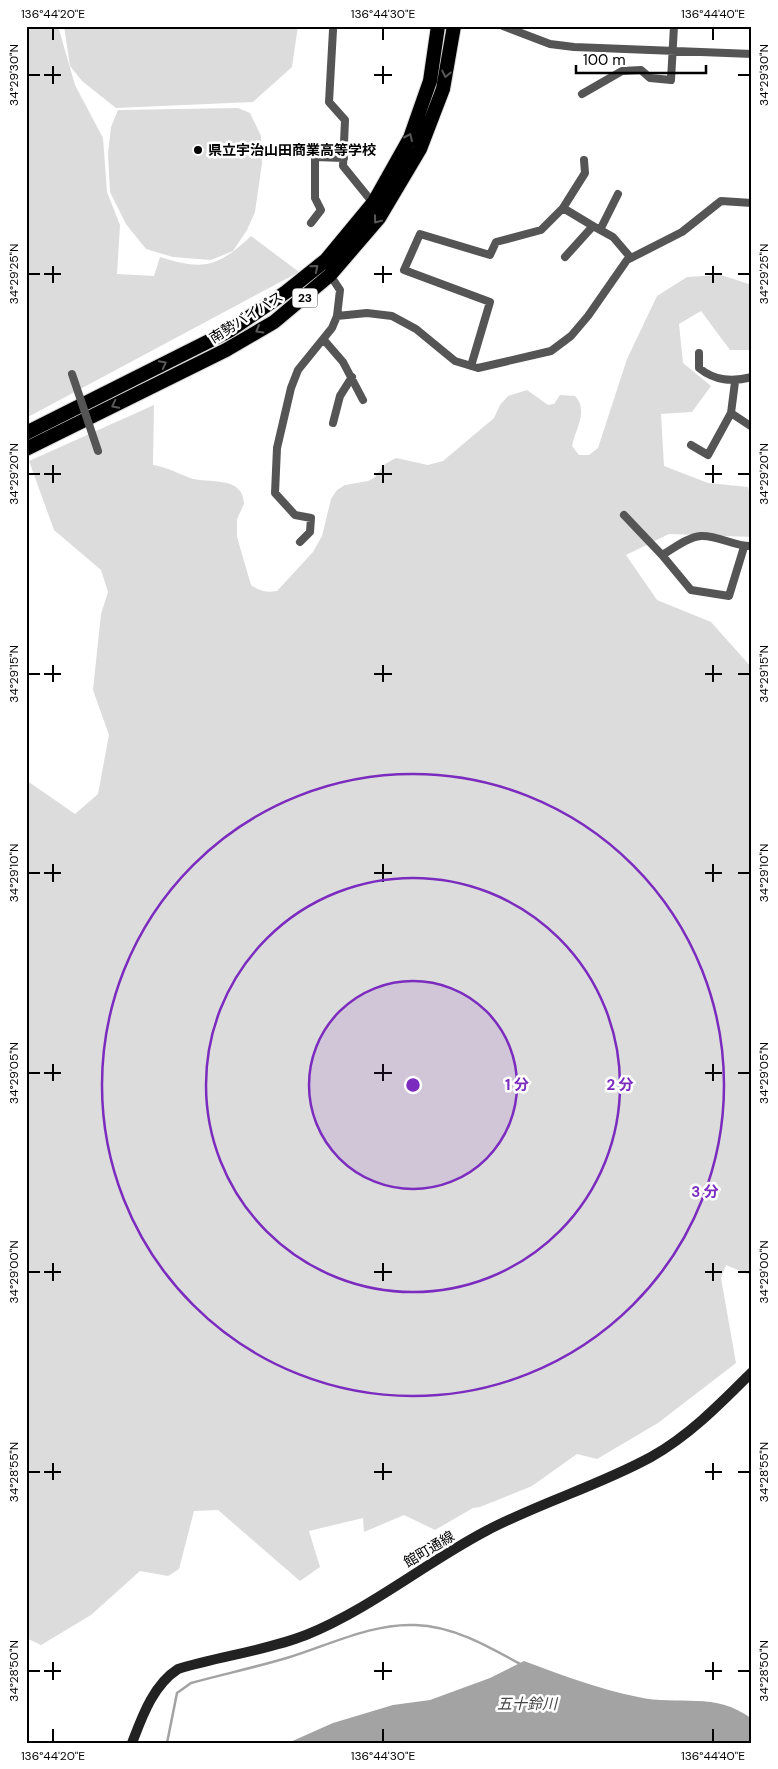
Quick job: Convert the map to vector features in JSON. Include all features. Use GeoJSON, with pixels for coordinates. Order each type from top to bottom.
{"type":"FeatureCollection","features":[{"type":"Feature","properties":{"kind":"highway","name":"南勢バイパス"},"geometry":{"type":"LineString","coordinates":[[26,433],[229,331],[286,292],[326,260],[373,203],[410,138],[430,81],[438,26]]}},
{"type":"Feature","properties":{"kind":"highway","name":"南勢バイパス"},"geometry":{"type":"LineString","coordinates":[[26,449],[226,350],[274,322],[330,275],[379,218],[420,149],[443,89],[454,26]]}},
{"type":"Feature","properties":{"kind":"main road","name":"館町通線"},"geometry":{"type":"LineString","coordinates":[[132,1743],[156,1692],[171,1674],[189,1666],[277,1645],[307,1634],[354,1611],[486,1531],[651,1457],[678,1440],[714,1411],[752,1372]]}},
{"type":"Feature","properties":{"kind":"street"},"geometry":{"type":"LineString","coordinates":[[503,26],[550,44],[574,47],[752,54]]}},
{"type":"Feature","properties":{"kind":"street"},"geometry":{"type":"LineString","coordinates":[[582,94],[622,71],[641,70],[650,78],[671,80],[674,26]]}},
{"type":"Feature","properties":{"kind":"street"},"geometry":{"type":"LineString","coordinates":[[333,30],[329,102],[345,120],[344,166],[373,203]]}},
{"type":"Feature","properties":{"kind":"street"},"geometry":{"type":"LineString","coordinates":[[311,223],[321,210],[315,198],[315,157],[344,158]]}},
{"type":"Feature","properties":{"kind":"street"},"geometry":{"type":"LineString","coordinates":[[471,366],[490,302],[404,270],[420,234],[490,255],[496,242],[541,230],[563,208],[584,173],[584,160]]}},
{"type":"Feature","properties":{"kind":"street"},"geometry":{"type":"LineString","coordinates":[[600,230],[618,194]]}},
{"type":"Feature","properties":{"kind":"street"},"geometry":{"type":"LineString","coordinates":[[336,316],[367,313],[392,316],[416,329],[455,361],[478,368],[551,351],[576,330],[588,316],[612,278],[631,258],[682,232],[721,201],[752,203]]}},
{"type":"Feature","properties":{"kind":"street"},"geometry":{"type":"LineString","coordinates":[[563,208],[613,237],[631,258]]}},
{"type":"Feature","properties":{"kind":"street"},"geometry":{"type":"LineString","coordinates":[[565,257],[593,226]]}},
{"type":"Feature","properties":{"kind":"street"},"geometry":{"type":"LineString","coordinates":[[300,542],[310,532],[312,518],[295,515],[275,493],[277,448],[294,378],[304,361],[324,340],[336,316],[340,290],[330,275]]}},
{"type":"Feature","properties":{"kind":"street"},"geometry":{"type":"LineString","coordinates":[[324,340],[352,377],[363,400]]}},
{"type":"Feature","properties":{"kind":"street"},"geometry":{"type":"LineString","coordinates":[[699,353],[699,368],[708,376],[735,382],[752,377]]}},
{"type":"Feature","properties":{"kind":"street"},"geometry":{"type":"LineString","coordinates":[[72,374],[98,451]]}},
{"type":"Feature","properties":{"kind":"street"},"geometry":{"type":"LineString","coordinates":[[333,423],[340,396],[352,377]]}},
{"type":"Feature","properties":{"kind":"street"},"geometry":{"type":"LineString","coordinates":[[691,445],[708,455],[731,414],[735,382]]}},
{"type":"Feature","properties":{"kind":"street"},"geometry":{"type":"LineString","coordinates":[[731,414],[752,427]]}},
{"type":"Feature","properties":{"kind":"street"},"geometry":{"type":"LineString","coordinates":[[624,515],[662,555],[691,590],[730,596],[748,547],[702,536],[685,541],[662,555]]}},
{"type":"Feature","properties":{"kind":"shaded area"},"geometry":{"type":"Polygon","coordinates":[[[26,26],[58,26],[75,85],[103,138],[107,192],[120,225],[117,274],[154,276],[160,257],[188,264],[210,263],[229,254],[251,236],[299,272],[26,418],[26,26]]]}},
{"type":"Feature","properties":{"kind":"shaded area"},"geometry":{"type":"Polygon","coordinates":[[[64,26],[298,26],[292,67],[253,102],[116,108],[82,81],[70,66],[64,26]]]}},
{"type":"Feature","properties":{"kind":"shaded area"},"geometry":{"type":"Polygon","coordinates":[[[238,108],[250,113],[261,136],[262,163],[255,212],[247,230],[233,251],[211,260],[173,257],[146,249],[126,224],[110,192],[108,154],[111,127],[118,110],[238,108]]]}},
{"type":"Feature","properties":{"kind":"shaded area"},"geometry":{"type":"Polygon","coordinates":[[[721,275],[752,285],[752,334],[749,350],[730,350],[701,311],[679,324],[683,363],[711,386],[692,412],[661,414],[664,466],[708,483],[748,487],[752,504],[752,537],[669,534],[626,555],[657,600],[711,622],[752,668],[752,1276],[726,1265],[721,1278],[736,1363],[658,1423],[597,1459],[577,1454],[532,1486],[480,1507],[473,1508],[435,1530],[404,1515],[364,1532],[363,1518],[309,1531],[320,1567],[300,1581],[218,1510],[194,1511],[179,1569],[168,1576],[140,1571],[91,1615],[41,1645],[26,1638],[26,780],[75,814],[98,794],[109,735],[93,690],[101,614],[108,592],[101,570],[54,530],[29,461],[154,405],[153,465],[198,480],[224,482],[238,489],[244,504],[237,519],[237,537],[251,585],[263,591],[277,591],[313,552],[322,536],[331,499],[337,490],[345,485],[368,481],[374,478],[385,464],[396,458],[428,465],[443,461],[494,418],[500,405],[508,396],[527,390],[548,405],[554,404],[560,395],[575,396],[581,408],[581,414],[572,446],[579,455],[589,455],[598,448],[627,359],[657,296],[687,277],[721,275]]]}},
{"type":"Feature","properties":{"kind":"water","name":"五十鈴川"},"geometry":{"type":"Polygon","coordinates":[[[524,1661],[594,1686],[623,1694],[653,1699],[711,1702],[725,1705],[738,1710],[752,1719],[752,1743],[288,1743],[333,1723],[393,1705],[430,1700],[490,1678],[524,1661]]]}},
{"type":"Feature","properties":{"kind":"waterway"},"geometry":{"type":"LineString","coordinates":[[167,1743],[177,1693],[191,1683],[278,1661],[383,1627],[415,1625],[443,1629],[470,1638],[520,1664]]}},
{"type":"Feature","properties":{"kind":"place","name":"県立宇治山田商業高等学校"},"geometry":{"type":"Point","coordinates":[198,150]}}]}
